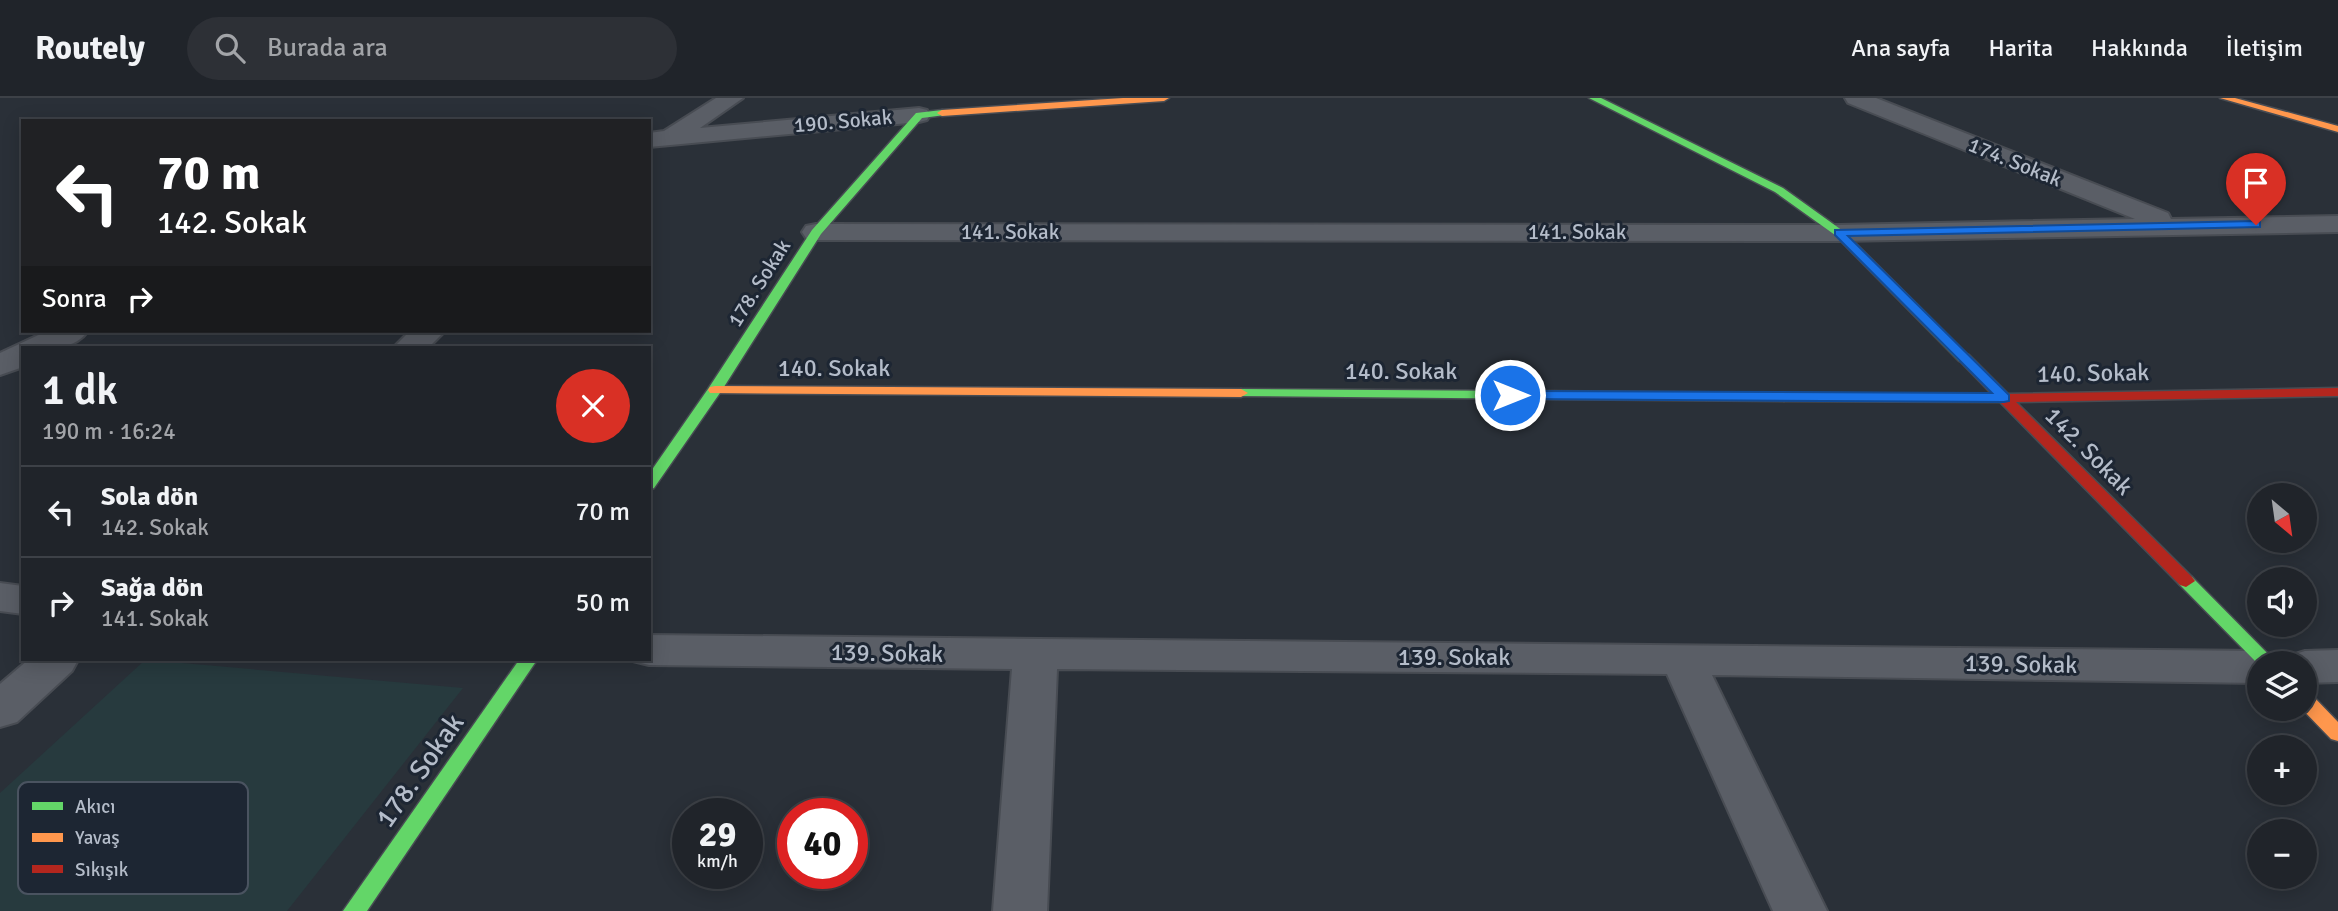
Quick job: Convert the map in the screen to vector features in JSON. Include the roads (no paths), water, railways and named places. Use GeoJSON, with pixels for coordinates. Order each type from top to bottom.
{"type":"FeatureCollection","features":[{"type":"Feature","properties":{"kind":"street"},"geometry":{"type":"LineString","coordinates":[[655,143],[732,98]]}},
{"type":"Feature","properties":{"kind":"street","name":"190. Sokak"},"geometry":{"type":"LineString","coordinates":[[655,143],[799,115],[919,115],[1056,102],[1164,98]]}},
{"type":"Feature","properties":{"kind":"street","name":"142. Sokak"},"geometry":{"type":"LineString","coordinates":[[1594,98],[1779,190],[1839,233],[2256,651]]}},
{"type":"Feature","properties":{"kind":"street","name":"174. Sokak"},"geometry":{"type":"LineString","coordinates":[[1856,98],[2174,225]]}},
{"type":"Feature","properties":{"kind":"street"},"geometry":{"type":"LineString","coordinates":[[2225,98],[2338,129]]}},
{"type":"Feature","properties":{"kind":"street","name":"178. Sokak"},"geometry":{"type":"LineString","coordinates":[[651,482],[715,390],[816,232],[919,115]]}},
{"type":"Feature","properties":{"kind":"street","name":"141. Sokak"},"geometry":{"type":"LineString","coordinates":[[816,232],[1839,233],[2338,224]]}},
{"type":"Feature","properties":{"kind":"street"},"geometry":{"type":"LineString","coordinates":[[39,346],[68,333]]}},
{"type":"Feature","properties":{"kind":"street"},"geometry":{"type":"LineString","coordinates":[[411,346],[427,333]]}},
{"type":"Feature","properties":{"kind":"street"},"geometry":{"type":"LineString","coordinates":[[0,365],[21,355]]}},
{"type":"Feature","properties":{"kind":"street","name":"140. Sokak"},"geometry":{"type":"LineString","coordinates":[[715,390],[2004,398],[2338,392]]}},
{"type":"Feature","properties":{"kind":"street"},"geometry":{"type":"LineString","coordinates":[[0,597],[21,600]]}},
{"type":"Feature","properties":{"kind":"street","name":"139. Sokak"},"geometry":{"type":"LineString","coordinates":[[651,650],[2247,667]]}},
{"type":"Feature","properties":{"kind":"street"},"geometry":{"type":"LineString","coordinates":[[1020,911],[1035,655]]}},
{"type":"Feature","properties":{"kind":"street"},"geometry":{"type":"LineString","coordinates":[[1682,659],[1800,911]]}},
{"type":"Feature","properties":{"kind":"street"},"geometry":{"type":"LineString","coordinates":[[0,709],[55,661]]}},
{"type":"Feature","properties":{"kind":"street","name":"178. Sokak"},"geometry":{"type":"LineString","coordinates":[[354,911],[527,661]]}},
{"type":"Feature","properties":{"kind":"street"},"geometry":{"type":"LineString","coordinates":[[2317,667],[2338,666]]}},
{"type":"Feature","properties":{"kind":"street"},"geometry":{"type":"LineString","coordinates":[[2317,712],[2338,734]]}}]}
